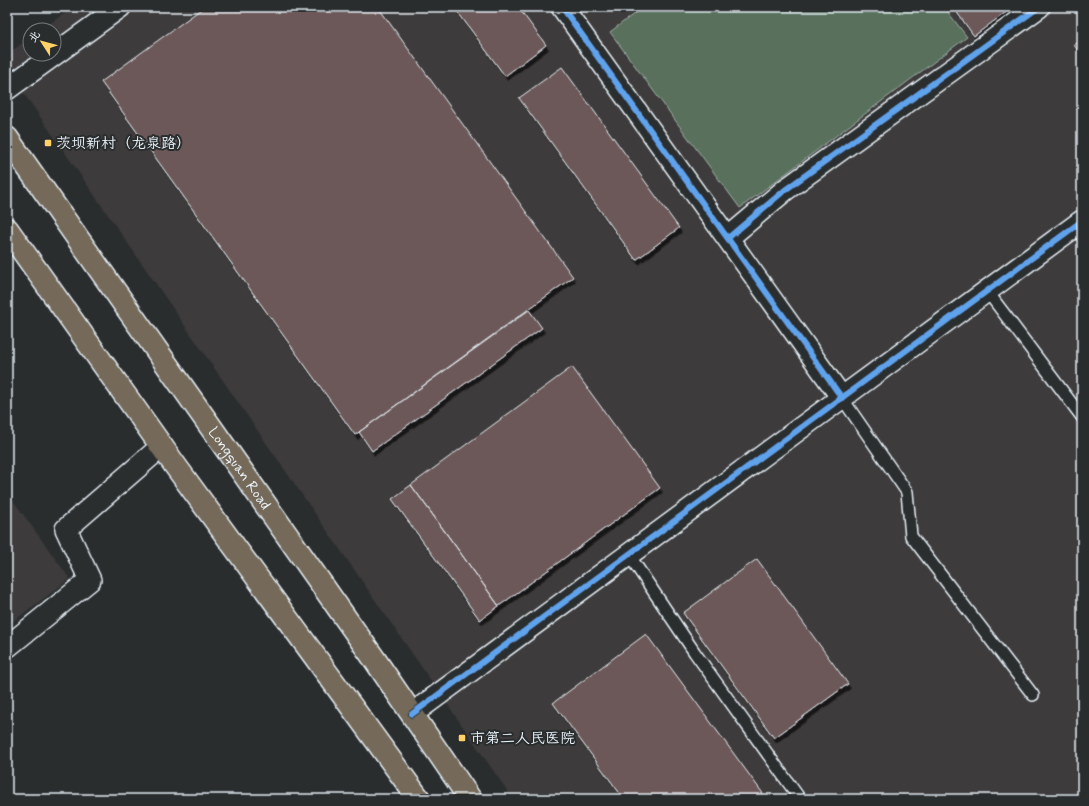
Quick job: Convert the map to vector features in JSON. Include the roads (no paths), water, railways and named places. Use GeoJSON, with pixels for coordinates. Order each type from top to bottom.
{"type":"FeatureCollection","features":[{"type":"Feature","properties":{"kind":"main road","name":"Longquan Road"},"geometry":{"type":"LineString","coordinates":[[7,139],[412,714],[470,799]]}},
{"type":"Feature","properties":{"kind":"main road"},"geometry":{"type":"LineString","coordinates":[[7,229],[162,446],[419,799]]}},
{"type":"Feature","properties":{"kind":"street"},"geometry":{"type":"LineString","coordinates":[[7,89],[120,7]]}},
{"type":"Feature","properties":{"kind":"street"},"geometry":{"type":"LineString","coordinates":[[562,7],[842,398]]}},
{"type":"Feature","properties":{"kind":"street"},"geometry":{"type":"LineString","coordinates":[[728,238],[785,190],[1039,7]]}},
{"type":"Feature","properties":{"kind":"street"},"geometry":{"type":"LineString","coordinates":[[412,714],[1082,221]]}},
{"type":"Feature","properties":{"kind":"street"},"geometry":{"type":"LineString","coordinates":[[7,647],[90,580],[66,529],[162,446]]}},
{"type":"Feature","properties":{"kind":"lane"},"geometry":{"type":"LineString","coordinates":[[987,291],[1082,417]]}},
{"type":"Feature","properties":{"kind":"lane"},"geometry":{"type":"LineString","coordinates":[[842,398],[907,492],[911,536],[1033,695]]}},
{"type":"Feature","properties":{"kind":"lane"},"geometry":{"type":"LineString","coordinates":[[629,555],[695,653],[800,799]]}},
{"type":"Feature","properties":{"kind":"place","name":"茨坝新村（龙泉路）"},"geometry":{"type":"Point","coordinates":[48,143]}},
{"type":"Feature","properties":{"kind":"place","name":"市第二人民医院"},"geometry":{"type":"Point","coordinates":[462,738]}}]}
